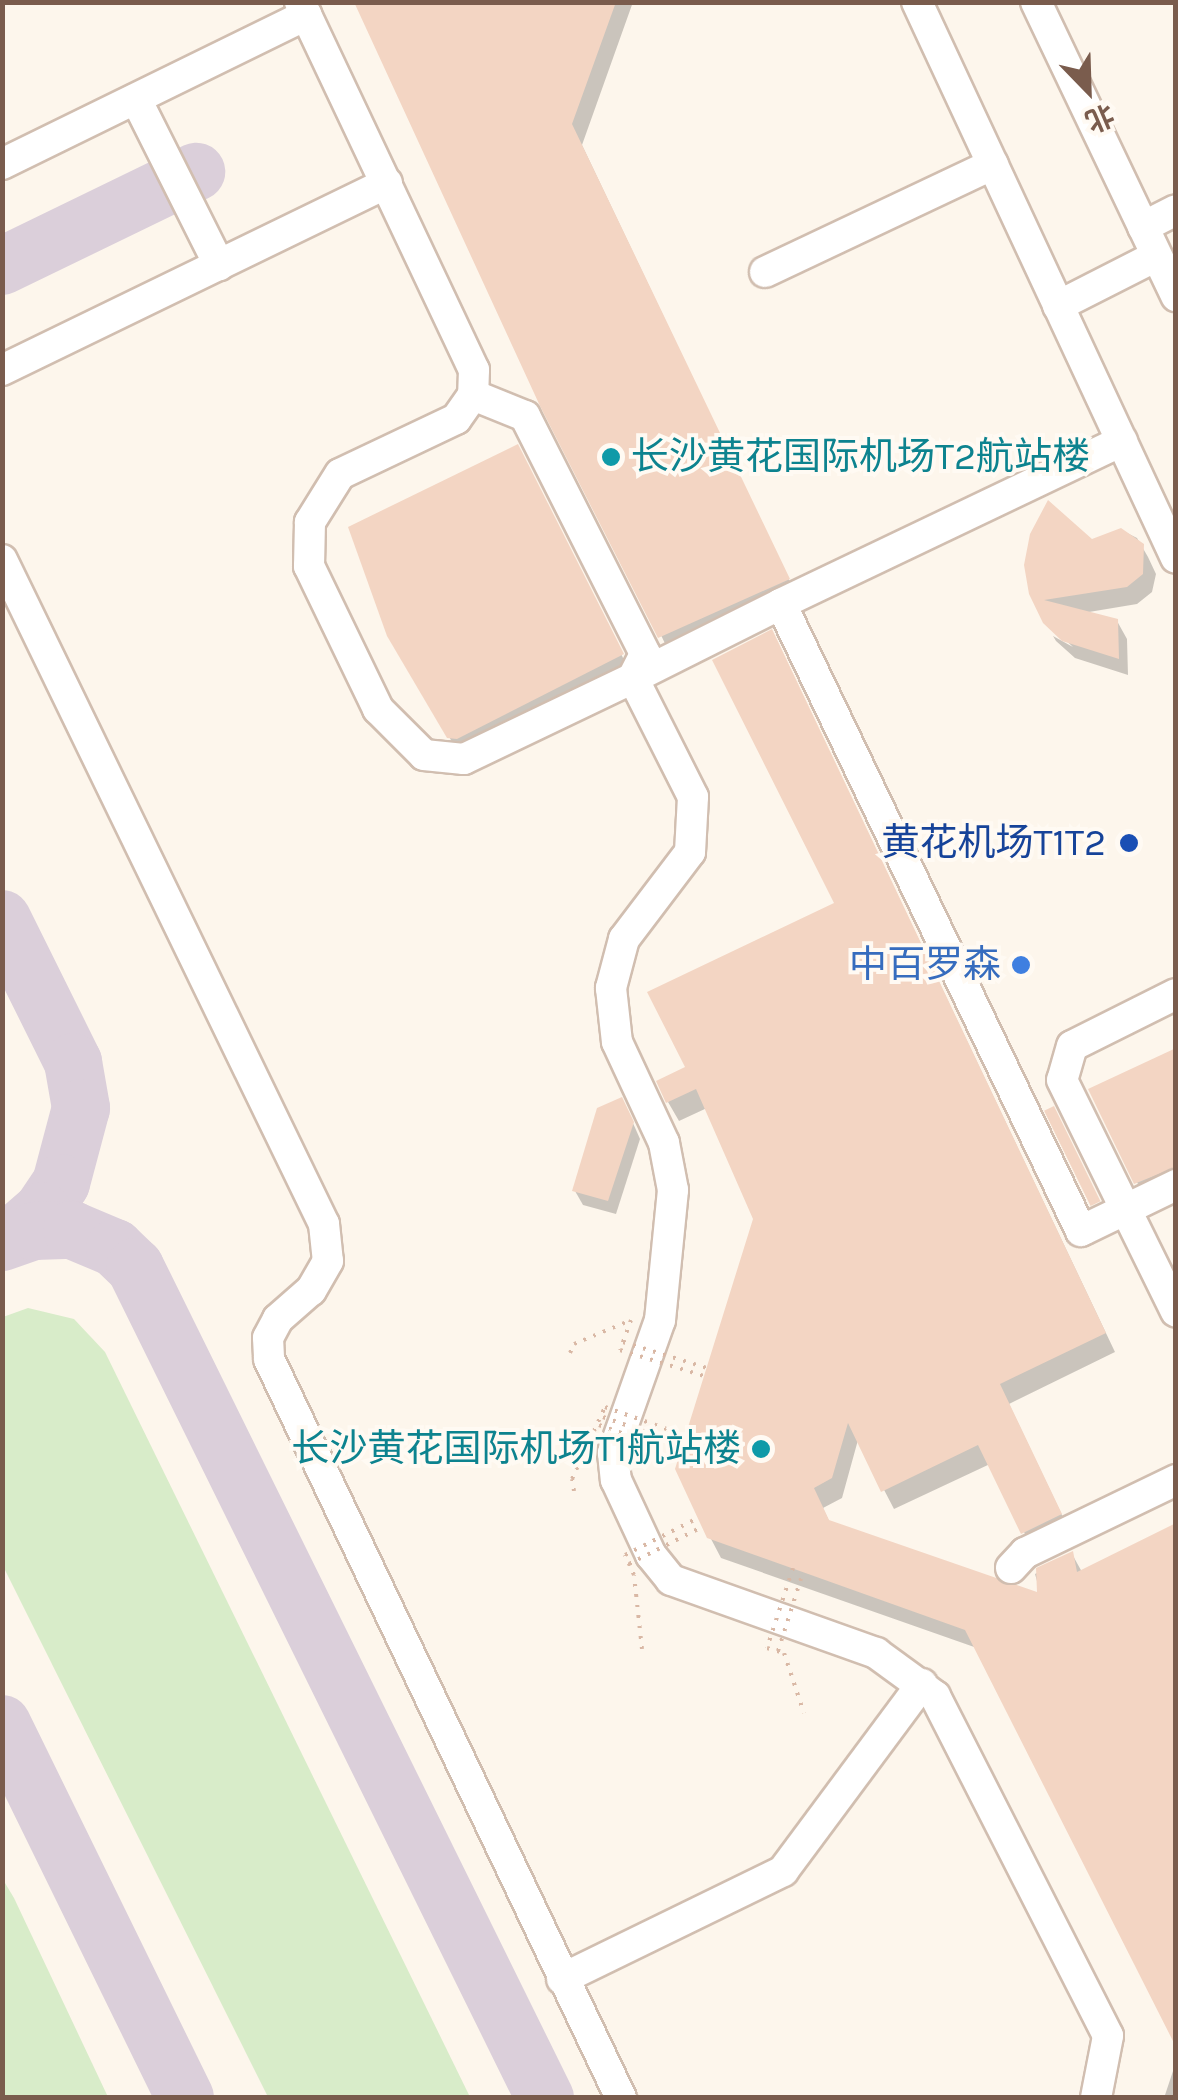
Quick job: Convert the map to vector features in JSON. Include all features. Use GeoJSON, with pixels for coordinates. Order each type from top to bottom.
{"type":"FeatureCollection","features":[{"type":"Feature","properties":{"kind":"lane"},"geometry":{"type":"LineString","coordinates":[[918,2],[1176,558]]}},
{"type":"Feature","properties":{"kind":"lane"},"geometry":{"type":"LineString","coordinates":[[1036,2],[1174,290]]}},
{"type":"Feature","properties":{"kind":"lane"},"geometry":{"type":"LineString","coordinates":[[2,164],[303,9],[469,354],[473,395],[456,418],[340,474],[310,522],[309,566],[378,710],[424,754],[464,759],[1122,442]]}},
{"type":"Feature","properties":{"kind":"lane"},"geometry":{"type":"LineString","coordinates":[[136,98],[219,265]]}},
{"type":"Feature","properties":{"kind":"lane"},"geometry":{"type":"LineString","coordinates":[[764,272],[993,164]]}},
{"type":"Feature","properties":{"kind":"lane"},"geometry":{"type":"LineString","coordinates":[[2,370],[386,183]]}},
{"type":"Feature","properties":{"kind":"lane"},"geometry":{"type":"LineString","coordinates":[[1143,227],[1176,210]]}},
{"type":"Feature","properties":{"kind":"lane"},"geometry":{"type":"LineString","coordinates":[[1058,306],[1156,256]]}},
{"type":"Feature","properties":{"kind":"lane"},"geometry":{"type":"LineString","coordinates":[[473,395],[526,416],[646,654],[633,678]]}},
{"type":"Feature","properties":{"kind":"lane"},"geometry":{"type":"LineString","coordinates":[[2,560],[324,1224],[328,1260],[311,1290],[278,1318],[268,1338],[269,1358],[621,2098]]}},
{"type":"Feature","properties":{"kind":"lane"},"geometry":{"type":"LineString","coordinates":[[781,604],[1081,1232],[1176,1185]]}},
{"type":"Feature","properties":{"kind":"lane"},"geometry":{"type":"LineString","coordinates":[[633,678],[685,777],[696,814],[682,868],[624,939],[611,988],[618,1042],[664,1143],[672,1190],[660,1320],[614,1453],[616,1480],[652,1555],[672,1580],[876,1654],[922,1684],[940,1706],[1108,2036],[1096,2098]]}},
{"type":"Feature","properties":{"kind":"lane"},"geometry":{"type":"LineString","coordinates":[[1176,994],[1072,1046],[1063,1062],[1069,1100],[1176,1312]]}},
{"type":"Feature","properties":{"kind":"lane"},"geometry":{"type":"LineString","coordinates":[[1012,1568],[1025,1553],[1176,1480]]}},
{"type":"Feature","properties":{"kind":"lane"},"geometry":{"type":"LineString","coordinates":[[562,1979],[783,1872],[922,1684]]}},
{"type":"Feature","properties":{"kind":"path"},"geometry":{"type":"LineString","coordinates":[[570,1353],[574,1344],[632,1320],[620,1350],[707,1377]]}},
{"type":"Feature","properties":{"kind":"path"},"geometry":{"type":"LineString","coordinates":[[623,1342],[710,1370]]}},
{"type":"Feature","properties":{"kind":"path"},"geometry":{"type":"LineString","coordinates":[[574,1491],[572,1479],[605,1407],[686,1436]]}},
{"type":"Feature","properties":{"kind":"path"},"geometry":{"type":"LineString","coordinates":[[602,1416],[684,1444]]}},
{"type":"Feature","properties":{"kind":"path"},"geometry":{"type":"LineString","coordinates":[[599,1426],[680,1454]]}},
{"type":"Feature","properties":{"kind":"path"},"geometry":{"type":"LineString","coordinates":[[642,1649],[625,1555],[698,1518]]}},
{"type":"Feature","properties":{"kind":"path"},"geometry":{"type":"LineString","coordinates":[[629,1564],[702,1527]]}},
{"type":"Feature","properties":{"kind":"path"},"geometry":{"type":"LineString","coordinates":[[793,1568],[767,1648],[784,1654],[804,1713]]}},
{"type":"Feature","properties":{"kind":"path"},"geometry":{"type":"LineString","coordinates":[[778,1652],[804,1572]]}},
{"type":"Feature","properties":{"kind":"green space"},"geometry":{"type":"Polygon","coordinates":[[[28,1308],[74,1319],[105,1352],[470,2097],[268,2097],[3,1566],[3,1317],[28,1308]]]}},
{"type":"Feature","properties":{"kind":"green space"},"geometry":{"type":"Polygon","coordinates":[[[2,1878],[14,1898],[108,2097],[3,2097],[2,1878]]]}},
{"type":"Feature","properties":{"kind":"building"},"geometry":{"type":"Polygon","coordinates":[[[354,2],[616,2],[572,124],[790,579],[658,638],[540,406],[354,2]]]}},
{"type":"Feature","properties":{"kind":"building"},"geometry":{"type":"Polygon","coordinates":[[[518,444],[624,654],[457,739],[447,738],[387,636],[348,527],[518,444]]]}},
{"type":"Feature","properties":{"kind":"building"},"geometry":{"type":"Polygon","coordinates":[[[1048,500],[1092,539],[1121,528],[1144,544],[1143,574],[1127,587],[1044,600],[1118,619],[1119,659],[1062,641],[1043,623],[1029,594],[1024,565],[1030,534],[1048,500]]]}},
{"type":"Feature","properties":{"kind":"building","name":"长沙黄花国际机场T1航站楼"},"geometry":{"type":"Polygon","coordinates":[[[772,629],[1106,1333],[1000,1384],[1062,1514],[1021,1534],[978,1445],[881,1492],[848,1423],[832,1478],[814,1488],[829,1520],[1037,1592],[1036,1568],[1073,1551],[1077,1572],[1176,1523],[1176,2047],[965,1630],[707,1538],[675,1469],[753,1219],[696,1089],[666,1103],[656,1081],[685,1067],[647,992],[834,903],[712,660],[772,629]]]}},
{"type":"Feature","properties":{"kind":"building"},"geometry":{"type":"Polygon","coordinates":[[[1176,1048],[1176,1167],[1134,1184],[1088,1089],[1176,1048]]]}},
{"type":"Feature","properties":{"kind":"building"},"geometry":{"type":"Polygon","coordinates":[[[622,1097],[634,1122],[608,1201],[572,1191],[597,1108],[622,1097]]]}},
{"type":"Feature","properties":{"kind":"building"},"geometry":{"type":"Polygon","coordinates":[[[1054,1106],[1100,1201],[1091,1206],[1044,1111],[1054,1106]]]}},
{"type":"Feature","properties":{"kind":"taxiway"},"geometry":{"type":"LineString","coordinates":[[2,266],[196,172]]}},
{"type":"Feature","properties":{"kind":"taxiway"},"geometry":{"type":"LineString","coordinates":[[2,919],[73,1062],[81,1108],[61,1183],[42,1211],[12,1237]]}},
{"type":"Feature","properties":{"kind":"taxiway"},"geometry":{"type":"LineString","coordinates":[[2,1242],[34,1231],[72,1230],[115,1248],[135,1267],[545,2098]]}},
{"type":"Feature","properties":{"kind":"taxiway"},"geometry":{"type":"LineString","coordinates":[[2,1724],[185,2098]]}},
{"type":"Feature","properties":{"kind":"place","name":"长沙黄花国际机场T2航站楼"},"geometry":{"type":"Point","coordinates":[611,457]}},
{"type":"Feature","properties":{"kind":"place","name":"黄花机场T1T2"},"geometry":{"type":"Point","coordinates":[1129,843]}},
{"type":"Feature","properties":{"kind":"place","name":"中百罗森"},"geometry":{"type":"Point","coordinates":[1021,965]}},
{"type":"Feature","properties":{"kind":"place","name":"长沙黄花国际机场T1航站楼"},"geometry":{"type":"Point","coordinates":[761,1449]}}]}
